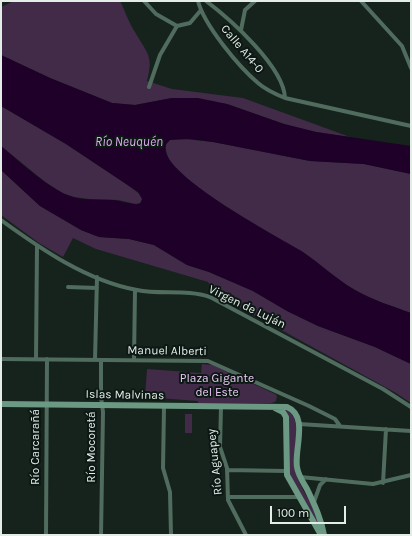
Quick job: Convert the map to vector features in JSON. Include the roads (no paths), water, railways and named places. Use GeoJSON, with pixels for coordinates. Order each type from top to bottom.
{"type":"FeatureCollection","features":[{"type":"Feature","properties":{"kind":"main road","name":"Islas Malvinas"},"geometry":{"type":"LineString","coordinates":[[1,404],[290,408],[296,415],[299,424]]}},
{"type":"Feature","properties":{"kind":"main road"},"geometry":{"type":"LineString","coordinates":[[274,407],[281,410],[286,417],[286,471],[298,497],[321,535]]}},
{"type":"Feature","properties":{"kind":"main road"},"geometry":{"type":"LineString","coordinates":[[299,424],[296,463],[300,477],[314,503],[324,535]]}},
{"type":"Feature","properties":{"kind":"street"},"geometry":{"type":"LineString","coordinates":[[144,1],[156,14],[177,26],[190,23],[201,10]]}},
{"type":"Feature","properties":{"kind":"street","name":"Calle A14-0"},"geometry":{"type":"LineString","coordinates":[[198,1],[201,10],[218,37],[250,75],[266,89],[285,98],[411,126]]}},
{"type":"Feature","properties":{"kind":"street"},"geometry":{"type":"LineString","coordinates":[[206,1],[241,30],[277,75],[283,86],[285,98]]}},
{"type":"Feature","properties":{"kind":"street"},"geometry":{"type":"LineString","coordinates":[[241,30],[245,10],[255,1]]}},
{"type":"Feature","properties":{"kind":"street"},"geometry":{"type":"LineString","coordinates":[[361,1],[402,46],[411,68]]}},
{"type":"Feature","properties":{"kind":"street"},"geometry":{"type":"LineString","coordinates":[[149,87],[160,55],[177,26]]}},
{"type":"Feature","properties":{"kind":"street","name":"Virgen de Luján"},"geometry":{"type":"LineString","coordinates":[[1,220],[37,246],[97,277],[135,290],[196,294],[210,297],[383,389],[411,407]]}},
{"type":"Feature","properties":{"kind":"street"},"geometry":{"type":"LineString","coordinates":[[36,359],[37,246]]}},
{"type":"Feature","properties":{"kind":"street"},"geometry":{"type":"LineString","coordinates":[[95,360],[97,277]]}},
{"type":"Feature","properties":{"kind":"street"},"geometry":{"type":"LineString","coordinates":[[68,287],[96,288]]}},
{"type":"Feature","properties":{"kind":"street"},"geometry":{"type":"LineString","coordinates":[[134,360],[135,290]]}},
{"type":"Feature","properties":{"kind":"street","name":"Manuel Alberti"},"geometry":{"type":"LineString","coordinates":[[1,359],[134,360],[213,363],[333,418],[340,426]]}},
{"type":"Feature","properties":{"kind":"street","name":"Río Carcarañá"},"geometry":{"type":"LineString","coordinates":[[46,535],[47,359]]}},
{"type":"Feature","properties":{"kind":"street","name":"Río Mocoretá"},"geometry":{"type":"LineString","coordinates":[[101,360],[101,535]]}},
{"type":"Feature","properties":{"kind":"street"},"geometry":{"type":"LineString","coordinates":[[164,407],[163,468],[170,492],[171,535]]}},
{"type":"Feature","properties":{"kind":"street","name":"Río Aguapey"},"geometry":{"type":"LineString","coordinates":[[221,407],[220,447],[227,470],[228,497],[246,535]]}},
{"type":"Feature","properties":{"kind":"street"},"geometry":{"type":"LineString","coordinates":[[299,424],[411,431]]}},
{"type":"Feature","properties":{"kind":"street"},"geometry":{"type":"LineString","coordinates":[[383,483],[386,429]]}},
{"type":"Feature","properties":{"kind":"street"},"geometry":{"type":"LineString","coordinates":[[227,470],[286,471]]}},
{"type":"Feature","properties":{"kind":"street"},"geometry":{"type":"LineString","coordinates":[[300,477],[383,483],[411,475]]}},
{"type":"Feature","properties":{"kind":"street"},"geometry":{"type":"LineString","coordinates":[[314,503],[320,485],[328,479]]}},
{"type":"Feature","properties":{"kind":"street"},"geometry":{"type":"LineString","coordinates":[[228,497],[298,497]]}},
{"type":"Feature","properties":{"kind":"water","name":"Río Neuquén"},"geometry":{"type":"Polygon","coordinates":[[[1,55],[50,78],[112,103],[135,105],[172,98],[198,98],[227,104],[284,124],[316,132],[411,146],[411,174],[364,164],[310,161],[190,139],[170,140],[166,151],[175,166],[218,201],[303,252],[355,290],[375,300],[411,313],[411,364],[375,347],[318,326],[287,311],[253,291],[209,272],[187,265],[154,245],[129,239],[99,237],[81,230],[40,206],[1,170],[1,146],[45,182],[64,194],[78,198],[113,200],[137,204],[140,204],[142,199],[138,192],[66,144],[1,106],[1,55]]]}},
{"type":"Feature","properties":{"kind":"park label","name":"Plaza Gigante del Este"},"geometry":{"type":"Point","coordinates":[217,386]}}]}
